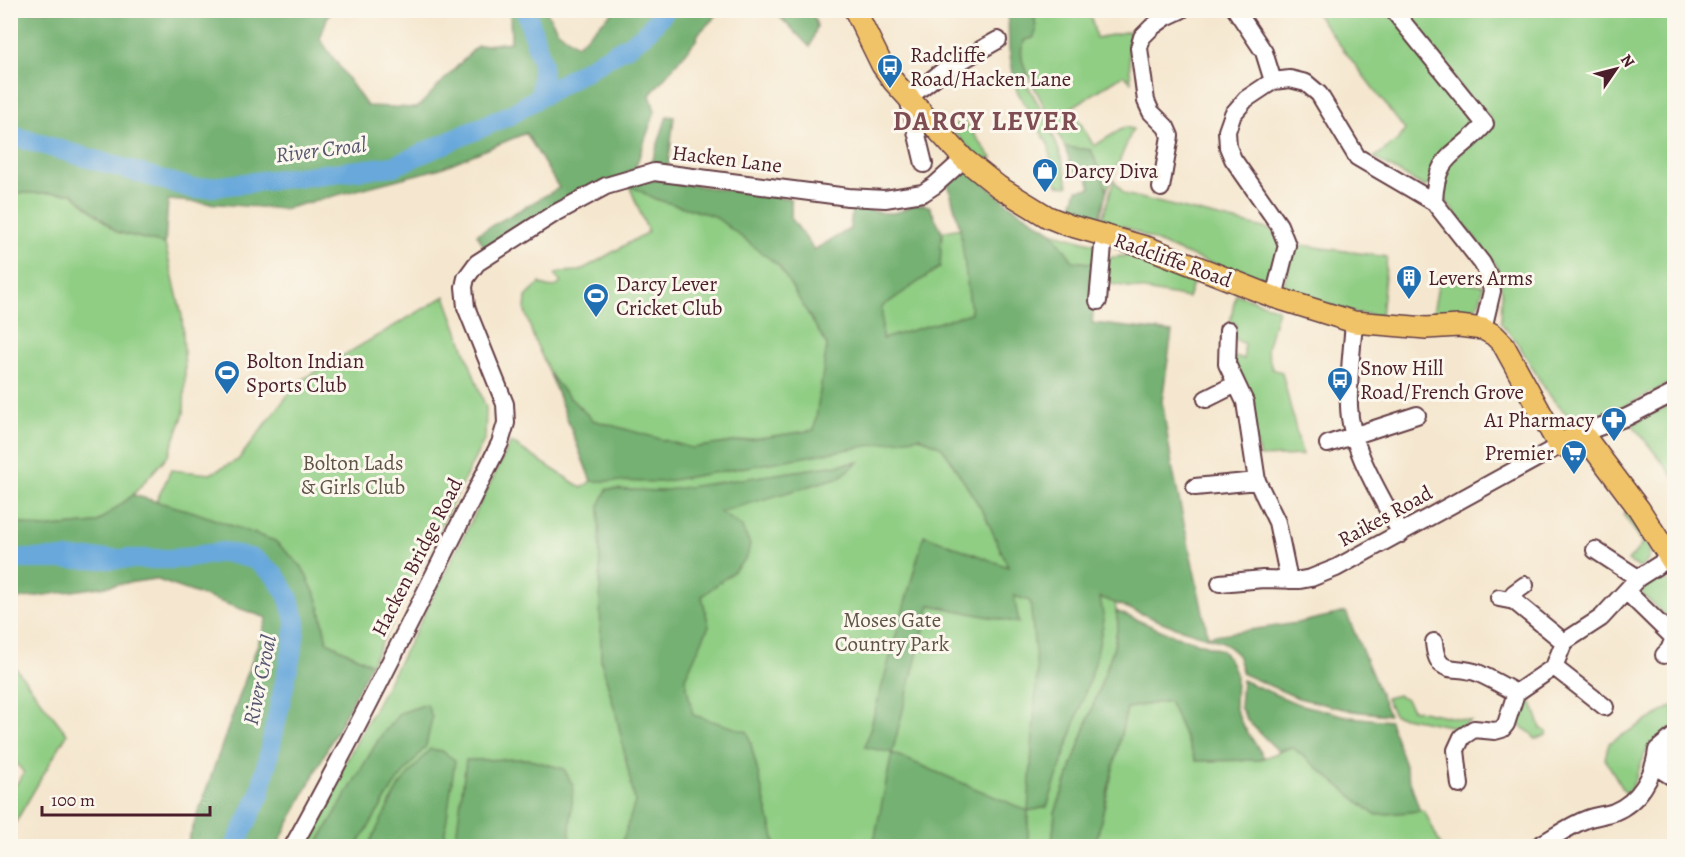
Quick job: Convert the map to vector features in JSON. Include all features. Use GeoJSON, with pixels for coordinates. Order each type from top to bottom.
{"type":"FeatureCollection","features":[{"type":"Feature","properties":{"kind":"main road","name":"Radcliffe Road"},"geometry":{"type":"LineString","coordinates":[[855,10],[882,65],[908,98],[964,159],[999,187],[1031,207],[1068,225],[1149,248],[1274,297],[1354,322],[1426,328],[1459,326],[1483,329]]}},
{"type":"Feature","properties":{"kind":"main road"},"geometry":{"type":"LineString","coordinates":[[1483,329],[1494,334],[1503,344],[1538,408],[1572,438],[1640,509],[1673,561]]}},
{"type":"Feature","properties":{"kind":"street"},"geometry":{"type":"LineString","coordinates":[[1161,188],[1170,136],[1166,127],[1151,112],[1146,101],[1138,48],[1142,37],[1152,27],[1181,10]]}},
{"type":"Feature","properties":{"kind":"street"},"geometry":{"type":"LineString","coordinates":[[1236,10],[1264,52],[1273,81]]}},
{"type":"Feature","properties":{"kind":"street"},"geometry":{"type":"LineString","coordinates":[[1394,10],[1485,124],[1447,158],[1440,168],[1434,184],[1434,202]]}},
{"type":"Feature","properties":{"kind":"street"},"geometry":{"type":"LineString","coordinates":[[924,164],[908,98],[943,71],[998,40]]}},
{"type":"Feature","properties":{"kind":"street"},"geometry":{"type":"LineString","coordinates":[[1274,297],[1287,245],[1279,225],[1233,159],[1228,147],[1227,131],[1233,114],[1246,99],[1273,81],[1290,79],[1306,83],[1318,94],[1357,157],[1423,198],[1434,202],[1482,263],[1489,276],[1492,291],[1483,329]]}},
{"type":"Feature","properties":{"kind":"street","name":"Hacken Lane"},"geometry":{"type":"LineString","coordinates":[[466,278],[484,257],[552,215],[606,186],[654,172],[848,197],[885,199],[923,193],[964,159]]}},
{"type":"Feature","properties":{"kind":"street"},"geometry":{"type":"LineString","coordinates":[[1098,301],[1101,234]]}},
{"type":"Feature","properties":{"kind":"street","name":"Hacken Bridge Road"},"geometry":{"type":"LineString","coordinates":[[293,846],[338,764],[500,443],[507,414],[502,394],[466,307],[464,287],[466,278]]}},
{"type":"Feature","properties":{"kind":"street"},"geometry":{"type":"LineString","coordinates":[[1354,322],[1349,408],[1354,435],[1363,461],[1401,534]]}},
{"type":"Feature","properties":{"kind":"street"},"geometry":{"type":"LineString","coordinates":[[1228,330],[1234,349],[1227,364],[1245,402],[1257,481],[1277,522],[1289,580]]}},
{"type":"Feature","properties":{"kind":"street"},"geometry":{"type":"LineString","coordinates":[[1206,399],[1236,384]]}},
{"type":"Feature","properties":{"kind":"street","name":"Raikes Road"},"geometry":{"type":"LineString","coordinates":[[1226,587],[1263,579],[1311,578],[1336,568],[1572,438],[1627,417],[1674,393]]}},
{"type":"Feature","properties":{"kind":"street"},"geometry":{"type":"LineString","coordinates":[[1328,444],[1416,415]]}},
{"type":"Feature","properties":{"kind":"street"},"geometry":{"type":"LineString","coordinates":[[1203,482],[1257,481]]}},
{"type":"Feature","properties":{"kind":"street"},"geometry":{"type":"LineString","coordinates":[[1595,550],[1614,554],[1638,578]]}},
{"type":"Feature","properties":{"kind":"street"},"geometry":{"type":"LineString","coordinates":[[1462,775],[1456,750],[1462,737],[1474,729],[1495,731],[1502,729],[1506,724],[1516,693],[1554,667],[1564,642],[1601,618],[1638,578],[1673,561]]}},
{"type":"Feature","properties":{"kind":"street"},"geometry":{"type":"LineString","coordinates":[[1525,585],[1507,599],[1564,642]]}},
{"type":"Feature","properties":{"kind":"street"},"geometry":{"type":"LineString","coordinates":[[1627,592],[1674,638],[1670,650],[1664,655]]}},
{"type":"Feature","properties":{"kind":"street"},"geometry":{"type":"LineString","coordinates":[[1432,652],[1449,668],[1476,672],[1516,693]]}},
{"type":"Feature","properties":{"kind":"street"},"geometry":{"type":"LineString","coordinates":[[1554,667],[1594,703]]}},
{"type":"Feature","properties":{"kind":"street"},"geometry":{"type":"LineString","coordinates":[[1538,846],[1562,841],[1585,819],[1614,812],[1628,804],[1640,793],[1655,766],[1657,750],[1674,736]]}},
{"type":"Feature","properties":{"kind":"street"},"geometry":{"type":"LineString","coordinates":[[1655,766],[1674,753]]}},
{"type":"Feature","properties":{"kind":"street"},"geometry":{"type":"LineString","coordinates":[[1655,766],[1674,778]]}},
{"type":"Feature","properties":{"kind":"green space"},"geometry":{"type":"Polygon","coordinates":[[[10,11],[333,11],[328,15],[320,39],[367,106],[417,108],[477,46],[511,42],[510,11],[546,11],[558,31],[577,45],[614,11],[721,11],[698,34],[697,39],[650,95],[655,111],[635,169],[486,250],[477,234],[559,188],[526,133],[441,168],[284,209],[168,200],[165,244],[117,232],[72,193],[11,193],[10,11]]]}},
{"type":"Feature","properties":{"kind":"green space"},"geometry":{"type":"Polygon","coordinates":[[[774,11],[812,11],[817,26],[810,47],[774,11]]]}},
{"type":"Feature","properties":{"kind":"green space"},"geometry":{"type":"Polygon","coordinates":[[[1008,11],[1034,11],[1036,31],[1033,38],[1025,40],[1021,53],[1028,74],[1014,80],[1009,49],[1008,11]]]}},
{"type":"Feature","properties":{"kind":"green space"},"geometry":{"type":"Polygon","coordinates":[[[1034,11],[1090,11],[1096,38],[1130,31],[1128,43],[1131,82],[1123,75],[1071,108],[1094,146],[1125,127],[1133,129],[1107,190],[1091,150],[1065,147],[1022,63],[1021,46],[1025,40],[1033,38],[1036,31],[1034,11]]]}},
{"type":"Feature","properties":{"kind":"green space"},"geometry":{"type":"Polygon","coordinates":[[[1314,11],[1393,11],[1480,124],[1425,187],[1374,158],[1399,139],[1405,130],[1314,11]]]}},
{"type":"Feature","properties":{"kind":"green space"},"geometry":{"type":"Polygon","coordinates":[[[1401,11],[1674,11],[1674,381],[1639,399],[1589,419],[1576,421],[1556,404],[1521,348],[1501,323],[1502,291],[1497,266],[1442,193],[1442,169],[1493,123],[1488,114],[1478,111],[1401,11]]]}},
{"type":"Feature","properties":{"kind":"green space"},"geometry":{"type":"Polygon","coordinates":[[[1022,76],[1051,129],[1068,186],[1057,185],[1051,166],[1049,146],[1017,91],[1014,80],[1022,76]]]}},
{"type":"Feature","properties":{"kind":"green space"},"geometry":{"type":"Polygon","coordinates":[[[667,116],[674,117],[668,167],[651,165],[667,116]]]}},
{"type":"Feature","properties":{"kind":"green space"},"geometry":{"type":"Polygon","coordinates":[[[963,120],[992,158],[983,162],[950,128],[963,120]]]}},
{"type":"Feature","properties":{"kind":"green space"},"geometry":{"type":"Polygon","coordinates":[[[1065,147],[1091,150],[1107,190],[1098,224],[1069,215],[1077,190],[1091,188],[1087,175],[1074,175],[1065,147]]]}},
{"type":"Feature","properties":{"kind":"green space"},"geometry":{"type":"Polygon","coordinates":[[[966,168],[1011,206],[1052,232],[1073,261],[1097,264],[1092,323],[1172,332],[1162,401],[1173,471],[1208,636],[1297,623],[1346,612],[1389,715],[1352,711],[1298,698],[1243,674],[1237,654],[1223,642],[1172,626],[1100,597],[1104,620],[1095,663],[1047,807],[1028,811],[1037,672],[1030,601],[1014,596],[1019,623],[930,605],[892,753],[865,747],[924,535],[1008,567],[985,515],[942,447],[919,437],[661,482],[591,481],[550,374],[564,392],[593,420],[692,448],[814,430],[827,345],[779,266],[714,216],[655,199],[629,185],[656,180],[791,199],[791,218],[814,250],[850,229],[853,205],[887,213],[898,212],[917,205],[929,206],[942,232],[940,267],[882,307],[882,339],[971,313],[960,228],[948,184],[966,168]]]}},
{"type":"Feature","properties":{"kind":"green space"},"geometry":{"type":"Polygon","coordinates":[[[1114,180],[1124,194],[1272,230],[1283,244],[1270,286],[1168,247],[1124,226],[1112,230],[1100,226],[1114,180]]]}},
{"type":"Feature","properties":{"kind":"green space","name":"Moses Gate Country Park"},"geometry":{"type":"Polygon","coordinates":[[[629,185],[724,190],[791,199],[791,218],[814,250],[850,229],[853,205],[887,213],[898,212],[917,205],[929,206],[942,232],[960,228],[1011,206],[1052,232],[1098,245],[1092,323],[1111,573],[1118,624],[1114,647],[1055,813],[1052,846],[301,846],[424,615],[511,442],[582,488],[591,481],[550,374],[534,339],[525,311],[526,297],[540,283],[550,288],[561,283],[555,275],[559,272],[580,271],[648,232],[629,185]]]}},
{"type":"Feature","properties":{"kind":"green space"},"geometry":{"type":"Polygon","coordinates":[[[11,193],[72,193],[117,232],[165,244],[182,316],[185,371],[184,413],[169,454],[133,495],[96,523],[41,528],[11,521],[11,193]]]}},
{"type":"Feature","properties":{"kind":"green space"},"geometry":{"type":"Polygon","coordinates":[[[1295,244],[1387,257],[1381,316],[1355,313],[1287,292],[1283,288],[1295,244]]]}},
{"type":"Feature","properties":{"kind":"green space"},"geometry":{"type":"Polygon","coordinates":[[[1130,255],[1196,276],[1188,298],[1106,283],[1108,258],[1130,255]]]}},
{"type":"Feature","properties":{"kind":"green space"},"geometry":{"type":"Polygon","coordinates":[[[1439,280],[1483,285],[1478,304],[1467,314],[1432,319],[1439,280]]]}},
{"type":"Feature","properties":{"kind":"green space"},"geometry":{"type":"Polygon","coordinates":[[[1236,294],[1278,309],[1267,349],[1272,369],[1282,372],[1302,455],[1260,457],[1233,357],[1244,359],[1244,343],[1237,341],[1233,336],[1236,324],[1230,322],[1236,294]]]}},
{"type":"Feature","properties":{"kind":"green space","name":"Bolton Lads & Girls Club"},"geometry":{"type":"Polygon","coordinates":[[[445,296],[486,408],[485,438],[371,664],[327,642],[318,600],[156,502],[171,470],[210,474],[238,460],[298,382],[445,296]]]}},
{"type":"Feature","properties":{"kind":"green space"},"geometry":{"type":"Polygon","coordinates":[[[1674,403],[1674,477],[1632,424],[1674,403]]]}},
{"type":"Feature","properties":{"kind":"green space"},"geometry":{"type":"Polygon","coordinates":[[[859,462],[840,477],[720,512],[741,526],[750,544],[747,557],[733,572],[702,596],[709,626],[685,678],[693,715],[748,732],[776,846],[621,846],[635,802],[616,714],[601,661],[599,506],[607,489],[660,491],[859,462]]]}},
{"type":"Feature","properties":{"kind":"green space"},"geometry":{"type":"Polygon","coordinates":[[[133,495],[194,512],[275,541],[302,567],[318,600],[327,642],[371,664],[277,846],[204,846],[188,841],[267,618],[155,579],[11,600],[11,521],[41,528],[96,523],[133,495]]]}},
{"type":"Feature","properties":{"kind":"green space"},"geometry":{"type":"Polygon","coordinates":[[[1626,512],[1642,533],[1649,548],[1647,562],[1640,568],[1628,561],[1643,543],[1623,514],[1626,512]]]}},
{"type":"Feature","properties":{"kind":"green space"},"geometry":{"type":"Polygon","coordinates":[[[1657,579],[1669,582],[1674,587],[1674,624],[1643,595],[1642,590],[1645,586],[1657,579]]]}},
{"type":"Feature","properties":{"kind":"green space"},"geometry":{"type":"Polygon","coordinates":[[[1116,611],[1170,634],[1221,650],[1228,657],[1236,676],[1235,707],[1242,724],[1264,757],[1259,760],[1196,761],[1169,701],[1127,708],[1095,846],[1052,846],[1055,813],[1114,647],[1118,624],[1116,611]]]}},
{"type":"Feature","properties":{"kind":"green space"},"geometry":{"type":"Polygon","coordinates":[[[11,662],[67,734],[11,830],[11,791],[24,773],[11,756],[11,662]]]}},
{"type":"Feature","properties":{"kind":"green space"},"geometry":{"type":"Polygon","coordinates":[[[1242,680],[1298,704],[1350,717],[1390,721],[1420,811],[1375,815],[1292,747],[1278,751],[1248,721],[1240,707],[1242,680]]]}},
{"type":"Feature","properties":{"kind":"green space"},"geometry":{"type":"Polygon","coordinates":[[[1528,692],[1532,697],[1541,728],[1547,732],[1546,735],[1535,739],[1531,733],[1515,723],[1521,700],[1528,692]]]}},
{"type":"Feature","properties":{"kind":"green space"},"geometry":{"type":"Polygon","coordinates":[[[1398,695],[1405,698],[1412,709],[1471,721],[1459,728],[1394,715],[1386,698],[1398,695]]]}},
{"type":"Feature","properties":{"kind":"green space"},"geometry":{"type":"Polygon","coordinates":[[[1169,701],[1196,761],[1259,760],[1292,747],[1375,815],[1424,810],[1441,846],[1095,846],[1127,708],[1169,701]]]}},
{"type":"Feature","properties":{"kind":"green space"},"geometry":{"type":"Polygon","coordinates":[[[427,704],[432,718],[426,746],[395,784],[357,846],[316,846],[380,737],[400,713],[427,704]]]}},
{"type":"Feature","properties":{"kind":"green space"},"geometry":{"type":"Polygon","coordinates":[[[1674,705],[1674,726],[1653,742],[1644,756],[1635,781],[1626,794],[1605,759],[1609,743],[1674,705]]]}},
{"type":"Feature","properties":{"kind":"green space"},"geometry":{"type":"Polygon","coordinates":[[[430,749],[442,751],[455,760],[443,846],[368,846],[399,786],[430,749]]]}},
{"type":"Feature","properties":{"kind":"green space"},"geometry":{"type":"Polygon","coordinates":[[[892,753],[1028,811],[1028,846],[873,846],[892,753]]]}},
{"type":"Feature","properties":{"kind":"green space"},"geometry":{"type":"Polygon","coordinates":[[[527,759],[564,769],[573,786],[569,846],[455,846],[466,760],[527,759]]]}},
{"type":"Feature","properties":{"kind":"waterway","name":"River Croal"},"geometry":{"type":"LineString","coordinates":[[526,10],[542,63],[541,96]]}},
{"type":"Feature","properties":{"kind":"waterway","name":"River Croal"},"geometry":{"type":"LineString","coordinates":[[10,135],[194,189],[394,166],[512,114],[631,44],[646,33],[666,10]]}},
{"type":"Feature","properties":{"kind":"waterway","name":"River Croal"},"geometry":{"type":"LineString","coordinates":[[10,559],[174,559],[224,552],[254,559],[275,575],[288,596],[296,622],[293,646],[260,794],[235,846]]}},
{"type":"Feature","properties":{"kind":"place","name":"Radcliffe Road/Hacken Lane"},"geometry":{"type":"Point","coordinates":[890,90]}},
{"type":"Feature","properties":{"kind":"place","name":"Darcy Diva"},"geometry":{"type":"Point","coordinates":[1045,194]}},
{"type":"Feature","properties":{"kind":"place","name":"Levers Arms"},"geometry":{"type":"Point","coordinates":[1409,301]}},
{"type":"Feature","properties":{"kind":"place","name":"Darcy Lever Cricket Club"},"geometry":{"type":"Point","coordinates":[596,319]}},
{"type":"Feature","properties":{"kind":"place","name":"Bolton Indian Sports Club"},"geometry":{"type":"Point","coordinates":[227,396]}},
{"type":"Feature","properties":{"kind":"place","name":"Snow Hill Road/French Grove"},"geometry":{"type":"Point","coordinates":[1340,403]}},
{"type":"Feature","properties":{"kind":"place","name":"A1 Pharmacy"},"geometry":{"type":"Point","coordinates":[1614,443]}},
{"type":"Feature","properties":{"kind":"place","name":"Premier"},"geometry":{"type":"Point","coordinates":[1574,476]}},
{"type":"Feature","properties":{"kind":"district","name":"DARCY LEVER"},"geometry":{"type":"Point","coordinates":[986,121]}}]}
